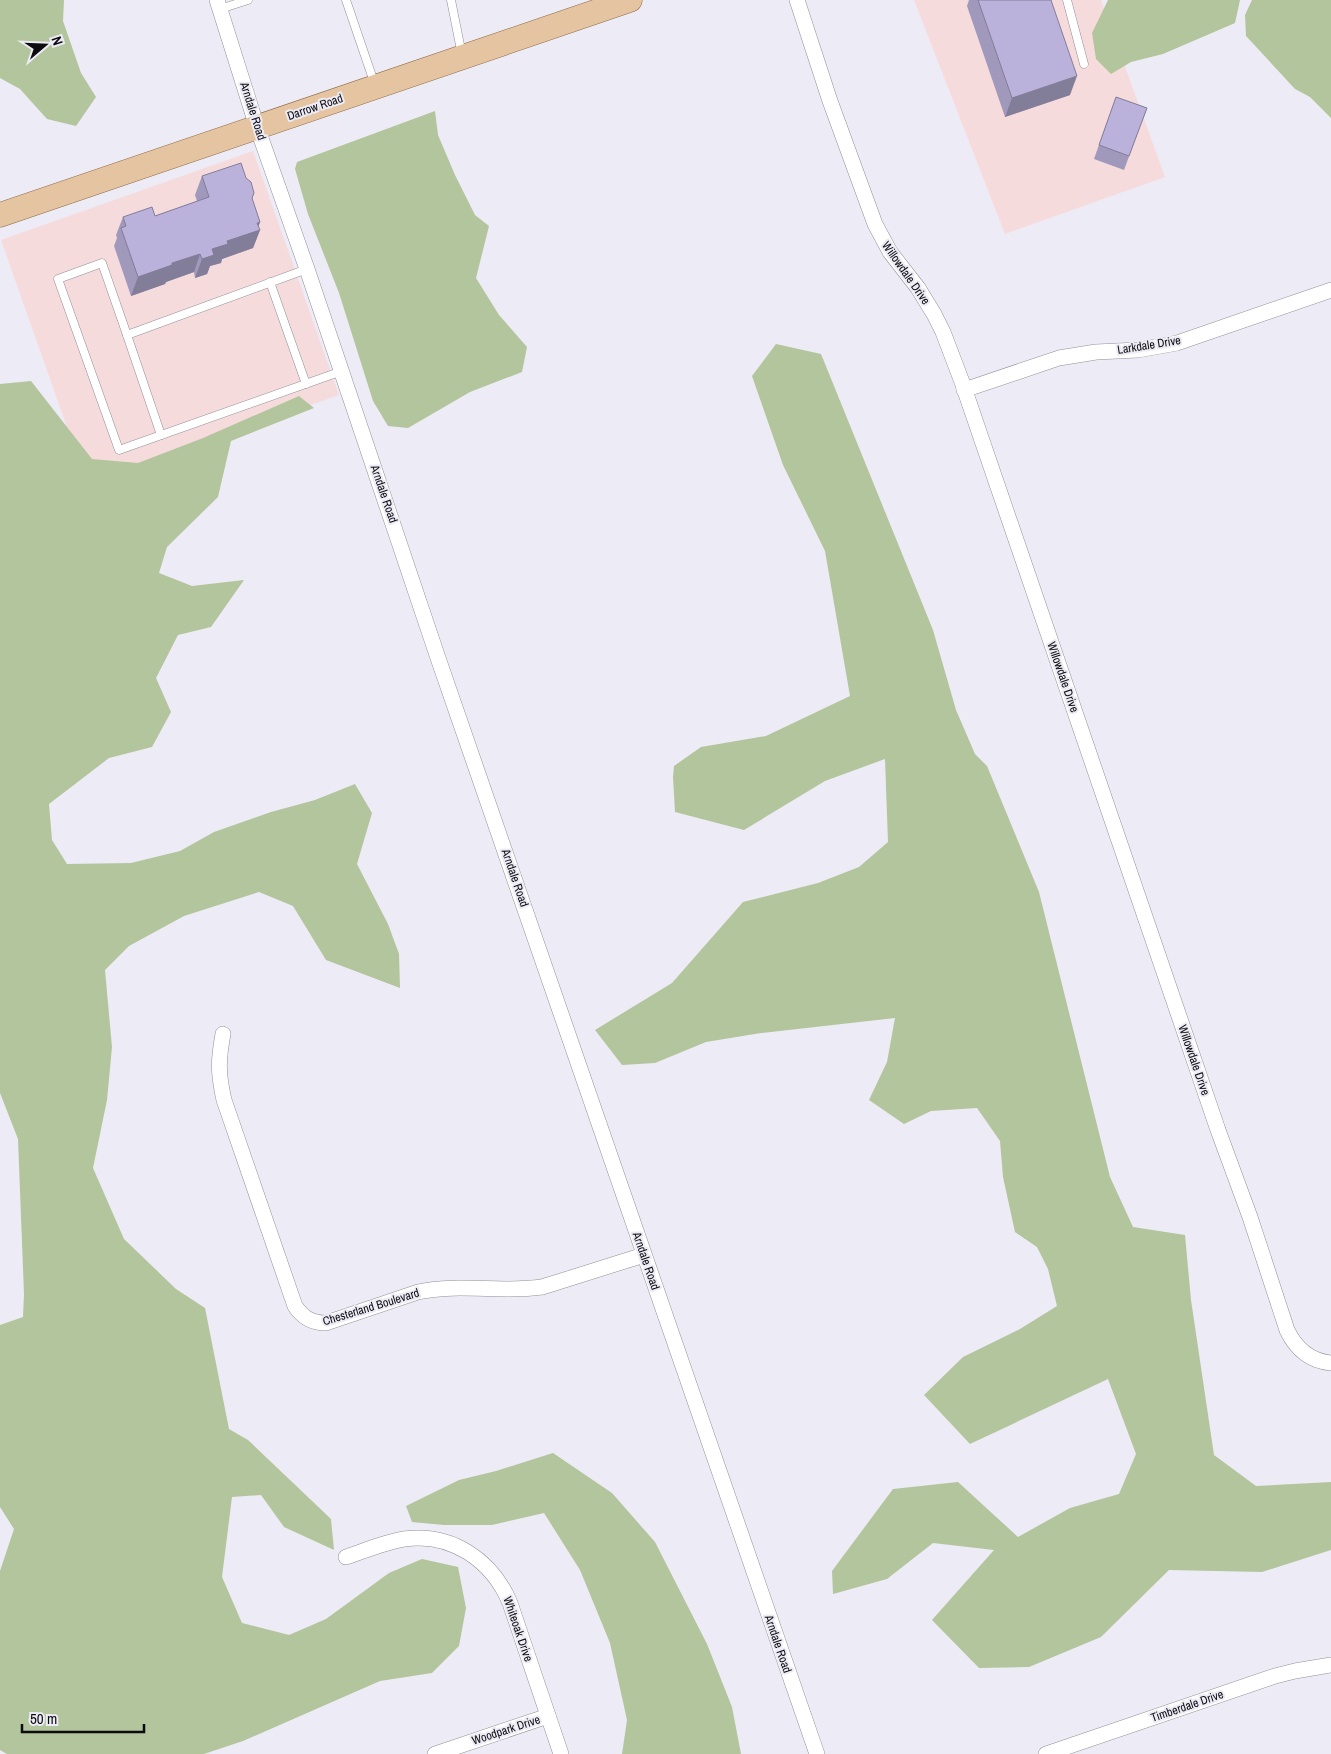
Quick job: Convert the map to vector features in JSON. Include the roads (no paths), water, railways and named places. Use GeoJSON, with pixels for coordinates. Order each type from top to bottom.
{"type":"FeatureCollection","features":[{"type":"Feature","properties":{"kind":"main road","name":"Darrow Road"},"geometry":{"type":"LineString","coordinates":[[0,215],[630,0]]}},
{"type":"Feature","properties":{"kind":"street","name":"Willowdale Drive"},"geometry":{"type":"LineString","coordinates":[[797,0],[830,101],[875,224],[890,252],[918,288],[943,332],[1218,1130],[1250,1217],[1287,1330],[1296,1346],[1314,1359],[1331,1363]]}},
{"type":"Feature","properties":{"kind":"street","name":"Arndale Road"},"geometry":{"type":"LineString","coordinates":[[218,5],[435,648],[817,1754]]}},
{"type":"Feature","properties":{"kind":"street","name":"Larkdale Drive"},"geometry":{"type":"LineString","coordinates":[[964,390],[1059,358],[1096,352],[1138,350],[1177,343],[1331,290]]}},
{"type":"Feature","properties":{"kind":"street","name":"Chesterland Boulevard"},"geometry":{"type":"LineString","coordinates":[[224,1034],[220,1054],[219,1076],[224,1100],[295,1306],[307,1320],[326,1323],[431,1289],[456,1287],[532,1289],[644,1254]]}},
{"type":"Feature","properties":{"kind":"street","name":"Whiteoak Drive"},"geometry":{"type":"LineString","coordinates":[[346,1557],[402,1539],[432,1538],[455,1545],[479,1560],[489,1569],[505,1590],[561,1754]]}},
{"type":"Feature","properties":{"kind":"street","name":"Timberdale Drive"},"geometry":{"type":"LineString","coordinates":[[1046,1754],[1275,1676],[1331,1665]]}},
{"type":"Feature","properties":{"kind":"street","name":"Woodpark Drive"},"geometry":{"type":"LineString","coordinates":[[435,1754],[548,1716]]}},
{"type":"Feature","properties":{"kind":"lane"},"geometry":{"type":"LineString","coordinates":[[218,5],[248,0]]}},
{"type":"Feature","properties":{"kind":"lane"},"geometry":{"type":"LineString","coordinates":[[346,0],[376,87]]}},
{"type":"Feature","properties":{"kind":"lane"},"geometry":{"type":"LineString","coordinates":[[451,0],[463,57]]}},
{"type":"Feature","properties":{"kind":"lane"},"geometry":{"type":"LineString","coordinates":[[1067,0],[1084,64]]}},
{"type":"Feature","properties":{"kind":"lane"},"geometry":{"type":"LineString","coordinates":[[161,435],[102,263],[58,279],[119,450],[342,371]]}},
{"type":"Feature","properties":{"kind":"lane"},"geometry":{"type":"LineString","coordinates":[[126,335],[307,269]]}},
{"type":"Feature","properties":{"kind":"lane"},"geometry":{"type":"LineString","coordinates":[[270,282],[306,384]]}}]}
